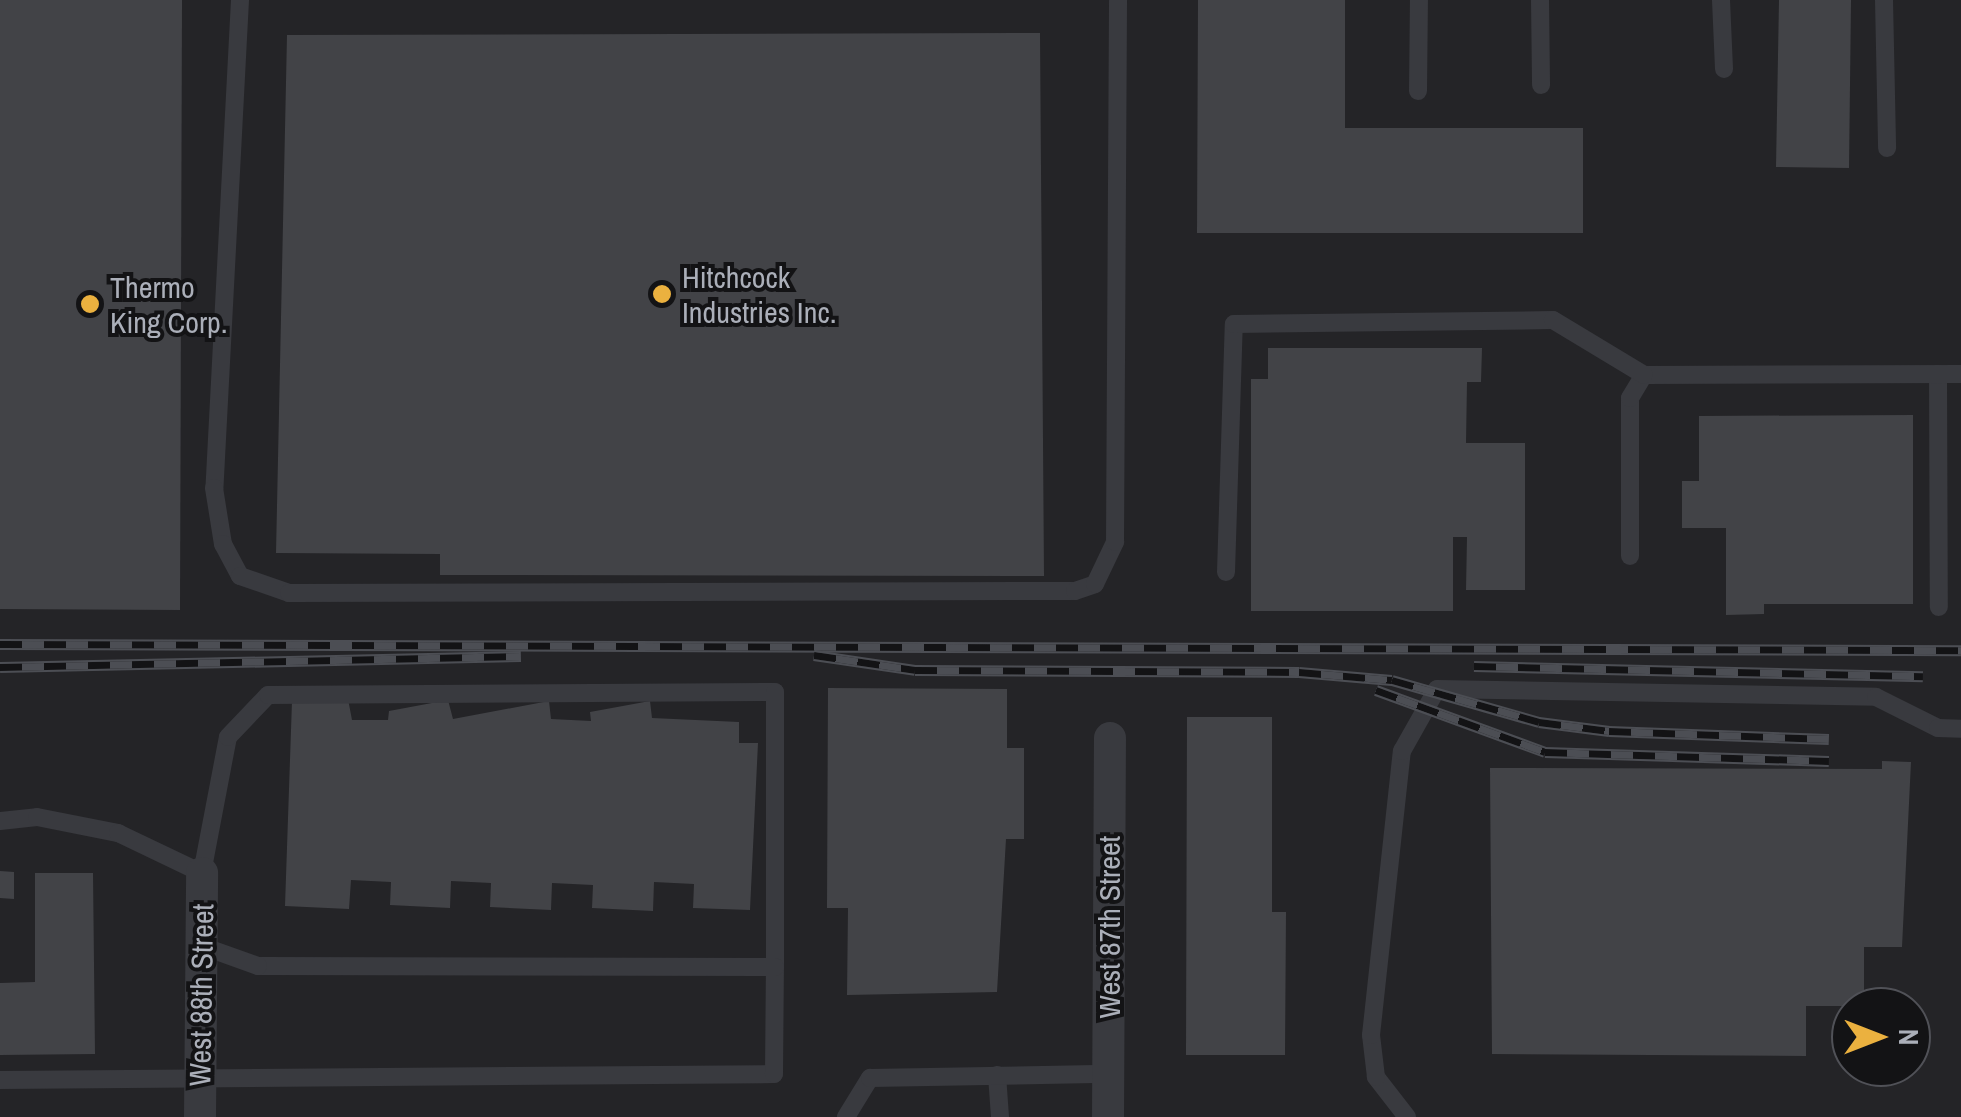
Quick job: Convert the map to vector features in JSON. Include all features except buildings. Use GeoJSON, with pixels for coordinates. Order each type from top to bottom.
{"type":"FeatureCollection","features":[{"type":"Feature","properties":{"kind":"street","name":"West 87th Street"},"geometry":{"type":"LineString","coordinates":[[1108,1117],[1110,738]]}},
{"type":"Feature","properties":{"kind":"street","name":"West 88th Street"},"geometry":{"type":"LineString","coordinates":[[200,1117],[202,873]]}},
{"type":"Feature","properties":{"kind":"lane"},"geometry":{"type":"LineString","coordinates":[[240,0],[214,488],[223,544],[240,576],[266,590],[309,593],[1055,591],[1096,584],[1115,542],[1118,0]]}},
{"type":"Feature","properties":{"kind":"lane"},"geometry":{"type":"LineString","coordinates":[[1418,91],[1419,0]]}},
{"type":"Feature","properties":{"kind":"lane"},"geometry":{"type":"LineString","coordinates":[[1540,0],[1541,85]]}},
{"type":"Feature","properties":{"kind":"lane"},"geometry":{"type":"LineString","coordinates":[[1721,0],[1724,70]]}},
{"type":"Feature","properties":{"kind":"lane"},"geometry":{"type":"LineString","coordinates":[[1884,0],[1887,148]]}},
{"type":"Feature","properties":{"kind":"lane"},"geometry":{"type":"LineString","coordinates":[[1226,572],[1234,324],[1553,320],[1644,374],[1961,374]]}},
{"type":"Feature","properties":{"kind":"lane"},"geometry":{"type":"LineString","coordinates":[[1630,556],[1630,398],[1644,374]]}},
{"type":"Feature","properties":{"kind":"lane"},"geometry":{"type":"LineString","coordinates":[[1938,374],[1939,607]]}},
{"type":"Feature","properties":{"kind":"lane"},"geometry":{"type":"LineString","coordinates":[[1406,1117],[1376,1077],[1371,1035],[1402,751],[1437,690],[1876,696],[1938,728],[1961,729]]}},
{"type":"Feature","properties":{"kind":"lane"},"geometry":{"type":"LineString","coordinates":[[0,821],[37,817],[118,834],[202,873],[228,737],[268,695],[775,692],[774,1074],[0,1080]]}},
{"type":"Feature","properties":{"kind":"lane"},"geometry":{"type":"LineString","coordinates":[[202,946],[258,966],[775,967]]}},
{"type":"Feature","properties":{"kind":"lane"},"geometry":{"type":"LineString","coordinates":[[846,1117],[870,1078],[1108,1074]]}},
{"type":"Feature","properties":{"kind":"lane"},"geometry":{"type":"LineString","coordinates":[[997,1076],[1000,1117]]}},
{"type":"Feature","properties":{"kind":"shaded area"},"geometry":{"type":"Polygon","coordinates":[[[0,0],[1961,0],[1961,1117],[0,1117],[0,0]]]}},
{"type":"Feature","properties":{"kind":"railway"},"geometry":{"type":"LineString","coordinates":[[0,644],[1961,650]]}},
{"type":"Feature","properties":{"kind":"railway"},"geometry":{"type":"LineString","coordinates":[[814,655],[915,670],[1299,672],[1392,680],[1539,722],[1609,731],[1829,739]]}},
{"type":"Feature","properties":{"kind":"railway"},"geometry":{"type":"LineString","coordinates":[[0,667],[521,656]]}},
{"type":"Feature","properties":{"kind":"railway"},"geometry":{"type":"LineString","coordinates":[[1474,666],[1923,676]]}},
{"type":"Feature","properties":{"kind":"railway"},"geometry":{"type":"LineString","coordinates":[[1376,690],[1545,752],[1829,761]]}},
{"type":"Feature","properties":{"kind":"place","name":"Hitchcock Industries Inc."},"geometry":{"type":"Point","coordinates":[662,294]}},
{"type":"Feature","properties":{"kind":"place","name":"Thermo King Corp."},"geometry":{"type":"Point","coordinates":[90,304]}}]}
